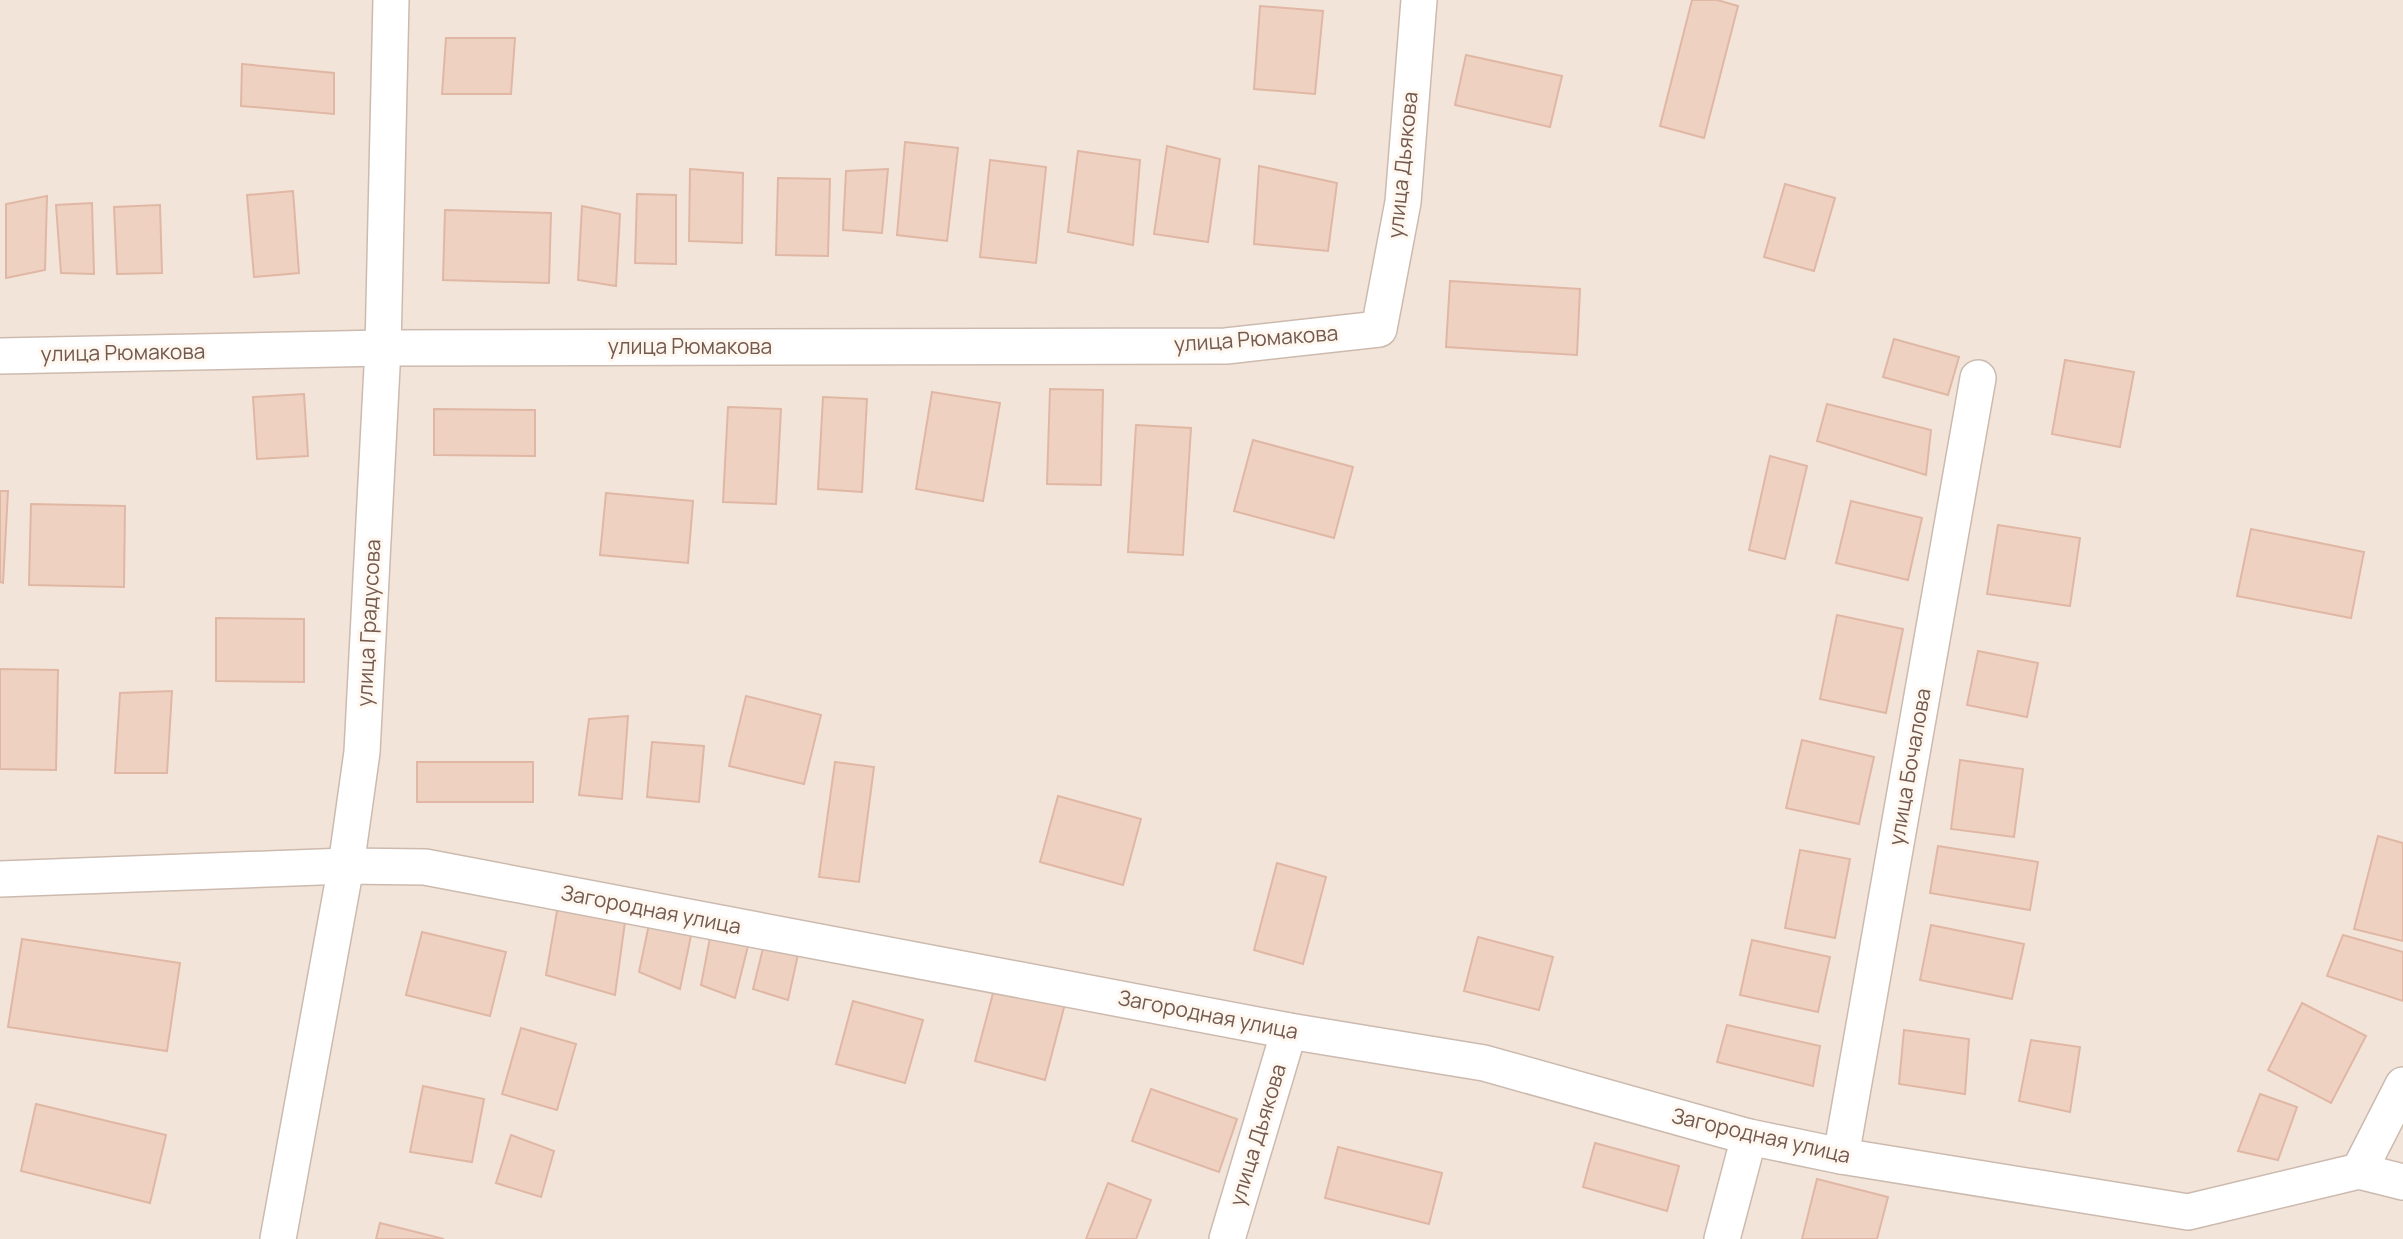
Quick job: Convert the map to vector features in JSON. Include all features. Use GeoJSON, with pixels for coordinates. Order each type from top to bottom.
{"type":"FeatureCollection","features":[{"type":"Feature","properties":{"kind":"street","name":"улица Градусова"},"geometry":{"type":"LineString","coordinates":[[278,1239],[346,866],[362,752],[383,348],[390,0]]}},
{"type":"Feature","properties":{"kind":"street","name":"улица Дьякова"},"geometry":{"type":"LineString","coordinates":[[1378,329],[1403,202],[1419,0]]}},
{"type":"Feature","properties":{"kind":"street","name":"улица Рюмакова"},"geometry":{"type":"LineString","coordinates":[[0,356],[383,348],[1226,346],[1378,329]]}},
{"type":"Feature","properties":{"kind":"street","name":"улица Бочалова"},"geometry":{"type":"LineString","coordinates":[[1841,1156],[1978,378]]}},
{"type":"Feature","properties":{"kind":"street","name":"Загородная улица"},"geometry":{"type":"LineString","coordinates":[[0,879],[346,866],[425,867],[1289,1031],[1484,1063],[1749,1137],[1841,1156],[2188,1212],[2359,1171],[2403,1182]]}},
{"type":"Feature","properties":{"kind":"street","name":"улица Дьякова"},"geometry":{"type":"LineString","coordinates":[[1227,1239],[1289,1031]]}},
{"type":"Feature","properties":{"kind":"street"},"geometry":{"type":"LineString","coordinates":[[2359,1171],[2403,1085]]}},
{"type":"Feature","properties":{"kind":"street"},"geometry":{"type":"LineString","coordinates":[[1722,1239],[1749,1137]]}},
{"type":"Feature","properties":{"kind":"shaded area"},"geometry":{"type":"Polygon","coordinates":[[[0,0],[2403,0],[2403,1239],[0,1239],[0,0]]]}},
{"type":"Feature","properties":{"kind":"building"},"geometry":{"type":"Polygon","coordinates":[[[1692,0],[1717,0],[1738,6],[1704,138],[1660,126],[1692,0]]]}},
{"type":"Feature","properties":{"kind":"building"},"geometry":{"type":"Polygon","coordinates":[[[1260,6],[1323,11],[1315,94],[1254,89],[1260,6]]]}},
{"type":"Feature","properties":{"kind":"building"},"geometry":{"type":"Polygon","coordinates":[[[446,38],[515,38],[511,94],[442,94],[446,38]]]}},
{"type":"Feature","properties":{"kind":"building"},"geometry":{"type":"Polygon","coordinates":[[[1466,55],[1562,76],[1550,127],[1455,105],[1466,55]]]}},
{"type":"Feature","properties":{"kind":"building"},"geometry":{"type":"Polygon","coordinates":[[[242,64],[334,73],[334,114],[241,106],[242,64]]]}},
{"type":"Feature","properties":{"kind":"building"},"geometry":{"type":"Polygon","coordinates":[[[905,142],[958,148],[947,241],[897,235],[905,142]]]}},
{"type":"Feature","properties":{"kind":"building"},"geometry":{"type":"Polygon","coordinates":[[[1167,146],[1220,159],[1208,242],[1154,234],[1167,146]]]}},
{"type":"Feature","properties":{"kind":"building"},"geometry":{"type":"Polygon","coordinates":[[[1078,151],[1140,160],[1133,245],[1068,232],[1078,151]]]}},
{"type":"Feature","properties":{"kind":"building"},"geometry":{"type":"Polygon","coordinates":[[[990,160],[1046,167],[1036,263],[980,257],[990,160]]]}},
{"type":"Feature","properties":{"kind":"building"},"geometry":{"type":"Polygon","coordinates":[[[1259,166],[1337,183],[1328,251],[1254,244],[1259,166]]]}},
{"type":"Feature","properties":{"kind":"building"},"geometry":{"type":"Polygon","coordinates":[[[690,169],[743,173],[742,243],[689,241],[690,169]]]}},
{"type":"Feature","properties":{"kind":"building"},"geometry":{"type":"Polygon","coordinates":[[[888,169],[882,233],[843,230],[846,171],[888,169]]]}},
{"type":"Feature","properties":{"kind":"building"},"geometry":{"type":"Polygon","coordinates":[[[778,178],[830,179],[828,256],[776,255],[778,178]]]}},
{"type":"Feature","properties":{"kind":"building"},"geometry":{"type":"Polygon","coordinates":[[[1785,184],[1835,198],[1814,271],[1764,257],[1785,184]]]}},
{"type":"Feature","properties":{"kind":"building"},"geometry":{"type":"Polygon","coordinates":[[[293,191],[299,273],[254,277],[247,195],[293,191]]]}},
{"type":"Feature","properties":{"kind":"building"},"geometry":{"type":"Polygon","coordinates":[[[637,194],[676,195],[676,264],[635,263],[637,194]]]}},
{"type":"Feature","properties":{"kind":"building"},"geometry":{"type":"Polygon","coordinates":[[[47,196],[45,270],[6,278],[6,204],[47,196]]]}},
{"type":"Feature","properties":{"kind":"building"},"geometry":{"type":"Polygon","coordinates":[[[92,203],[94,274],[61,273],[56,205],[92,203]]]}},
{"type":"Feature","properties":{"kind":"building"},"geometry":{"type":"Polygon","coordinates":[[[160,205],[162,273],[117,274],[114,207],[160,205]]]}},
{"type":"Feature","properties":{"kind":"building"},"geometry":{"type":"Polygon","coordinates":[[[582,206],[620,214],[616,286],[578,280],[582,206]]]}},
{"type":"Feature","properties":{"kind":"building"},"geometry":{"type":"Polygon","coordinates":[[[445,210],[551,213],[549,283],[443,280],[445,210]]]}},
{"type":"Feature","properties":{"kind":"building"},"geometry":{"type":"Polygon","coordinates":[[[1450,281],[1580,289],[1577,355],[1446,347],[1450,281]]]}},
{"type":"Feature","properties":{"kind":"building"},"geometry":{"type":"Polygon","coordinates":[[[1894,339],[1959,357],[1948,395],[1883,377],[1894,339]]]}},
{"type":"Feature","properties":{"kind":"building"},"geometry":{"type":"Polygon","coordinates":[[[2065,360],[2134,372],[2120,447],[2052,434],[2065,360]]]}},
{"type":"Feature","properties":{"kind":"building"},"geometry":{"type":"Polygon","coordinates":[[[1050,389],[1103,390],[1101,485],[1047,484],[1050,389]]]}},
{"type":"Feature","properties":{"kind":"building"},"geometry":{"type":"Polygon","coordinates":[[[932,392],[1000,403],[983,501],[916,489],[932,392]]]}},
{"type":"Feature","properties":{"kind":"building"},"geometry":{"type":"Polygon","coordinates":[[[304,394],[308,456],[257,459],[253,397],[304,394]]]}},
{"type":"Feature","properties":{"kind":"building"},"geometry":{"type":"Polygon","coordinates":[[[823,397],[867,399],[862,492],[818,489],[823,397]]]}},
{"type":"Feature","properties":{"kind":"building"},"geometry":{"type":"Polygon","coordinates":[[[1827,404],[1931,430],[1926,475],[1817,441],[1827,404]]]}},
{"type":"Feature","properties":{"kind":"building"},"geometry":{"type":"Polygon","coordinates":[[[728,407],[781,409],[776,504],[723,502],[728,407]]]}},
{"type":"Feature","properties":{"kind":"building"},"geometry":{"type":"Polygon","coordinates":[[[434,409],[535,410],[535,456],[434,455],[434,409]]]}},
{"type":"Feature","properties":{"kind":"building"},"geometry":{"type":"Polygon","coordinates":[[[1136,425],[1191,428],[1183,555],[1128,552],[1136,425]]]}},
{"type":"Feature","properties":{"kind":"building"},"geometry":{"type":"Polygon","coordinates":[[[1253,440],[1353,467],[1334,538],[1234,511],[1253,440]]]}},
{"type":"Feature","properties":{"kind":"building"},"geometry":{"type":"Polygon","coordinates":[[[1770,456],[1807,466],[1785,559],[1749,550],[1770,456]]]}},
{"type":"Feature","properties":{"kind":"building"},"geometry":{"type":"Polygon","coordinates":[[[0,491],[8,491],[3,583],[0,582],[0,491]]]}},
{"type":"Feature","properties":{"kind":"building"},"geometry":{"type":"Polygon","coordinates":[[[606,493],[693,501],[688,563],[600,555],[606,493]]]}},
{"type":"Feature","properties":{"kind":"building"},"geometry":{"type":"Polygon","coordinates":[[[1851,501],[1922,518],[1908,580],[1836,563],[1851,501]]]}},
{"type":"Feature","properties":{"kind":"building"},"geometry":{"type":"Polygon","coordinates":[[[31,504],[125,506],[124,587],[29,585],[31,504]]]}},
{"type":"Feature","properties":{"kind":"building"},"geometry":{"type":"Polygon","coordinates":[[[1998,525],[2080,538],[2070,606],[1987,594],[1998,525]]]}},
{"type":"Feature","properties":{"kind":"building"},"geometry":{"type":"Polygon","coordinates":[[[2251,529],[2364,552],[2351,618],[2237,596],[2251,529]]]}},
{"type":"Feature","properties":{"kind":"building"},"geometry":{"type":"Polygon","coordinates":[[[1837,615],[1903,629],[1886,713],[1820,699],[1837,615]]]}},
{"type":"Feature","properties":{"kind":"building"},"geometry":{"type":"Polygon","coordinates":[[[216,618],[304,619],[304,682],[216,681],[216,618]]]}},
{"type":"Feature","properties":{"kind":"building"},"geometry":{"type":"Polygon","coordinates":[[[1978,651],[2038,663],[2027,717],[1967,705],[1978,651]]]}},
{"type":"Feature","properties":{"kind":"building"},"geometry":{"type":"Polygon","coordinates":[[[0,669],[58,670],[56,770],[0,769],[0,669]]]}},
{"type":"Feature","properties":{"kind":"building"},"geometry":{"type":"Polygon","coordinates":[[[172,691],[167,773],[115,773],[120,693],[172,691]]]}},
{"type":"Feature","properties":{"kind":"building"},"geometry":{"type":"Polygon","coordinates":[[[746,696],[821,715],[804,784],[729,766],[746,696]]]}},
{"type":"Feature","properties":{"kind":"building"},"geometry":{"type":"Polygon","coordinates":[[[628,716],[622,799],[579,795],[589,719],[628,716]]]}},
{"type":"Feature","properties":{"kind":"building"},"geometry":{"type":"Polygon","coordinates":[[[1802,740],[1874,757],[1859,824],[1786,808],[1802,740]]]}},
{"type":"Feature","properties":{"kind":"building"},"geometry":{"type":"Polygon","coordinates":[[[652,742],[704,746],[699,802],[647,797],[652,742]]]}},
{"type":"Feature","properties":{"kind":"building"},"geometry":{"type":"Polygon","coordinates":[[[1960,760],[2023,769],[2014,837],[1951,829],[1960,760]]]}},
{"type":"Feature","properties":{"kind":"building"},"geometry":{"type":"Polygon","coordinates":[[[417,762],[533,762],[533,802],[417,802],[417,762]]]}},
{"type":"Feature","properties":{"kind":"building"},"geometry":{"type":"Polygon","coordinates":[[[835,762],[874,767],[859,882],[819,877],[835,762]]]}},
{"type":"Feature","properties":{"kind":"building"},"geometry":{"type":"Polygon","coordinates":[[[1058,796],[1141,819],[1123,885],[1040,862],[1058,796]]]}},
{"type":"Feature","properties":{"kind":"building"},"geometry":{"type":"Polygon","coordinates":[[[2378,836],[2403,843],[2403,941],[2354,929],[2378,836]]]}},
{"type":"Feature","properties":{"kind":"building"},"geometry":{"type":"Polygon","coordinates":[[[1938,846],[2038,862],[2030,910],[1930,893],[1938,846]]]}},
{"type":"Feature","properties":{"kind":"building"},"geometry":{"type":"Polygon","coordinates":[[[1800,850],[1850,859],[1835,938],[1785,928],[1800,850]]]}},
{"type":"Feature","properties":{"kind":"building"},"geometry":{"type":"Polygon","coordinates":[[[1277,863],[1326,877],[1303,964],[1254,950],[1277,863]]]}},
{"type":"Feature","properties":{"kind":"building"},"geometry":{"type":"Polygon","coordinates":[[[558,905],[625,922],[615,995],[546,975],[558,905]]]}},
{"type":"Feature","properties":{"kind":"building"},"geometry":{"type":"Polygon","coordinates":[[[652,910],[694,921],[680,989],[639,972],[652,910]]]}},
{"type":"Feature","properties":{"kind":"building"},"geometry":{"type":"Polygon","coordinates":[[[713,922],[751,934],[735,998],[701,985],[713,922]]]}},
{"type":"Feature","properties":{"kind":"building"},"geometry":{"type":"Polygon","coordinates":[[[1931,925],[2024,944],[2012,999],[1920,980],[1931,925]]]}},
{"type":"Feature","properties":{"kind":"building"},"geometry":{"type":"Polygon","coordinates":[[[422,932],[506,952],[490,1016],[406,995],[422,932]]]}},
{"type":"Feature","properties":{"kind":"building"},"geometry":{"type":"Polygon","coordinates":[[[767,932],[801,941],[788,1000],[753,989],[767,932]]]}},
{"type":"Feature","properties":{"kind":"building"},"geometry":{"type":"Polygon","coordinates":[[[2343,935],[2403,952],[2403,1001],[2327,976],[2343,935]]]}},
{"type":"Feature","properties":{"kind":"building"},"geometry":{"type":"Polygon","coordinates":[[[1478,937],[1553,957],[1539,1010],[1464,991],[1478,937]]]}},
{"type":"Feature","properties":{"kind":"building"},"geometry":{"type":"Polygon","coordinates":[[[22,939],[180,963],[167,1051],[8,1027],[22,939]]]}},
{"type":"Feature","properties":{"kind":"building"},"geometry":{"type":"Polygon","coordinates":[[[1752,940],[1830,957],[1818,1012],[1740,995],[1752,940]]]}},
{"type":"Feature","properties":{"kind":"building"},"geometry":{"type":"Polygon","coordinates":[[[996,982],[1066,1000],[1045,1080],[975,1061],[996,982]]]}},
{"type":"Feature","properties":{"kind":"building"},"geometry":{"type":"Polygon","coordinates":[[[853,1001],[923,1020],[905,1083],[836,1064],[853,1001]]]}},
{"type":"Feature","properties":{"kind":"building"},"geometry":{"type":"Polygon","coordinates":[[[2302,1003],[2366,1036],[2331,1103],[2268,1070],[2302,1003]]]}},
{"type":"Feature","properties":{"kind":"building"},"geometry":{"type":"Polygon","coordinates":[[[1727,1025],[1820,1046],[1813,1086],[1717,1062],[1727,1025]]]}},
{"type":"Feature","properties":{"kind":"building"},"geometry":{"type":"Polygon","coordinates":[[[521,1028],[576,1044],[557,1110],[502,1094],[521,1028]]]}},
{"type":"Feature","properties":{"kind":"building"},"geometry":{"type":"Polygon","coordinates":[[[1904,1030],[1969,1039],[1965,1094],[1899,1084],[1904,1030]]]}},
{"type":"Feature","properties":{"kind":"building"},"geometry":{"type":"Polygon","coordinates":[[[2031,1040],[2080,1047],[2070,1112],[2019,1101],[2031,1040]]]}},
{"type":"Feature","properties":{"kind":"building"},"geometry":{"type":"Polygon","coordinates":[[[423,1086],[484,1099],[472,1162],[410,1152],[423,1086]]]}},
{"type":"Feature","properties":{"kind":"building"},"geometry":{"type":"Polygon","coordinates":[[[1151,1089],[1237,1119],[1219,1172],[1132,1141],[1151,1089]]]}},
{"type":"Feature","properties":{"kind":"building"},"geometry":{"type":"Polygon","coordinates":[[[2260,1094],[2297,1107],[2278,1160],[2238,1151],[2260,1094]]]}},
{"type":"Feature","properties":{"kind":"building"},"geometry":{"type":"Polygon","coordinates":[[[36,1104],[166,1135],[150,1203],[21,1171],[36,1104]]]}},
{"type":"Feature","properties":{"kind":"building"},"geometry":{"type":"Polygon","coordinates":[[[511,1135],[554,1151],[541,1197],[496,1183],[511,1135]]]}},
{"type":"Feature","properties":{"kind":"building"},"geometry":{"type":"Polygon","coordinates":[[[1595,1143],[1679,1166],[1667,1211],[1583,1187],[1595,1143]]]}},
{"type":"Feature","properties":{"kind":"building"},"geometry":{"type":"Polygon","coordinates":[[[1338,1147],[1442,1173],[1429,1224],[1325,1198],[1338,1147]]]}},
{"type":"Feature","properties":{"kind":"building"},"geometry":{"type":"Polygon","coordinates":[[[1817,1179],[1888,1197],[1877,1239],[1802,1239],[1817,1179]]]}},
{"type":"Feature","properties":{"kind":"building"},"geometry":{"type":"Polygon","coordinates":[[[1108,1183],[1151,1200],[1136,1239],[1086,1239],[1108,1183]]]}},
{"type":"Feature","properties":{"kind":"building"},"geometry":{"type":"Polygon","coordinates":[[[380,1223],[444,1239],[376,1239],[380,1223]]]}}]}
